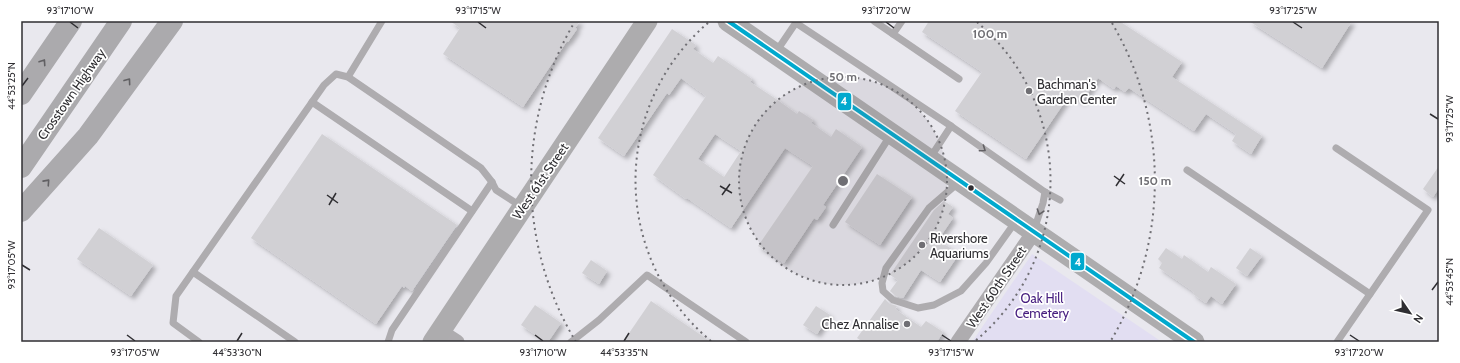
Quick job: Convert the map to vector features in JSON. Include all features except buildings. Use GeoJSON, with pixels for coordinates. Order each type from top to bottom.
{"type":"FeatureCollection","features":[{"type":"Feature","properties":{"kind":"highway"},"geometry":{"type":"LineString","coordinates":[[21,94],[71,21]]}},
{"type":"Feature","properties":{"kind":"highway","name":"Crosstown Highway"},"geometry":{"type":"LineString","coordinates":[[21,167],[122,21]]}},
{"type":"Feature","properties":{"kind":"highway"},"geometry":{"type":"LineString","coordinates":[[21,211],[88,136],[172,21]]}},
{"type":"Feature","properties":{"kind":"main road","name":"West 61st Street"},"geometry":{"type":"LineString","coordinates":[[443,338],[522,208],[647,21]]}},
{"type":"Feature","properties":{"kind":"main road"},"geometry":{"type":"LineString","coordinates":[[728,21],[1194,342]]}},
{"type":"Feature","properties":{"kind":"street","name":"West 60th Street"},"geometry":{"type":"LineString","coordinates":[[958,342],[1034,232]]}},
{"type":"Feature","properties":{"kind":"lane"},"geometry":{"type":"LineString","coordinates":[[348,77],[382,21]]}},
{"type":"Feature","properties":{"kind":"lane"},"geometry":{"type":"LineString","coordinates":[[874,21],[959,79]]}},
{"type":"Feature","properties":{"kind":"lane"},"geometry":{"type":"LineString","coordinates":[[893,34],[902,21]]}},
{"type":"Feature","properties":{"kind":"lane"},"geometry":{"type":"LineString","coordinates":[[775,53],[796,22],[951,126],[1045,192],[1060,200]]}},
{"type":"Feature","properties":{"kind":"lane"},"geometry":{"type":"LineString","coordinates":[[199,342],[173,323],[176,296],[324,85],[336,74],[348,77],[481,168],[492,182],[496,190],[522,208]]}},
{"type":"Feature","properties":{"kind":"lane"},"geometry":{"type":"LineString","coordinates":[[312,102],[472,211]]}},
{"type":"Feature","properties":{"kind":"lane"},"geometry":{"type":"LineString","coordinates":[[929,160],[951,126]]}},
{"type":"Feature","properties":{"kind":"lane"},"geometry":{"type":"LineString","coordinates":[[833,225],[891,134]]}},
{"type":"Feature","properties":{"kind":"lane"},"geometry":{"type":"LineString","coordinates":[[1336,148],[1428,210],[1338,342]]}},
{"type":"Feature","properties":{"kind":"lane"},"geometry":{"type":"LineString","coordinates":[[1187,170],[1370,294]]}},
{"type":"Feature","properties":{"kind":"lane"},"geometry":{"type":"LineString","coordinates":[[960,181],[928,208],[886,268],[882,283],[883,291],[893,300],[918,308],[934,305],[960,291],[986,264],[1016,220]]}},
{"type":"Feature","properties":{"kind":"lane"},"geometry":{"type":"LineString","coordinates":[[388,342],[392,330],[492,182]]}},
{"type":"Feature","properties":{"kind":"lane"},"geometry":{"type":"LineString","coordinates":[[1034,232],[1045,192]]}},
{"type":"Feature","properties":{"kind":"lane"},"geometry":{"type":"LineString","coordinates":[[194,272],[295,342]]}},
{"type":"Feature","properties":{"kind":"lane"},"geometry":{"type":"LineString","coordinates":[[572,342],[599,320],[647,275],[746,342]]}},
{"type":"Feature","properties":{"kind":"green space","name":"Oak Hill Cemetery"},"geometry":{"type":"Polygon","coordinates":[[[1032,254],[1162,342],[972,342],[1032,254]]]}},
{"type":"Feature","properties":{"kind":"transit line","name":"4"},"geometry":{"type":"LineString","coordinates":[[728,21],[1194,342]]}},
{"type":"Feature","properties":{"kind":"place","name":"Bachman's Garden Center"},"geometry":{"type":"Point","coordinates":[1029,91]}},
{"type":"Feature","properties":{"kind":"place","name":"Rivershore Aquariums"},"geometry":{"type":"Point","coordinates":[922,245]}},
{"type":"Feature","properties":{"kind":"place","name":"Chez Annalise"},"geometry":{"type":"Point","coordinates":[907,324]}}]}
